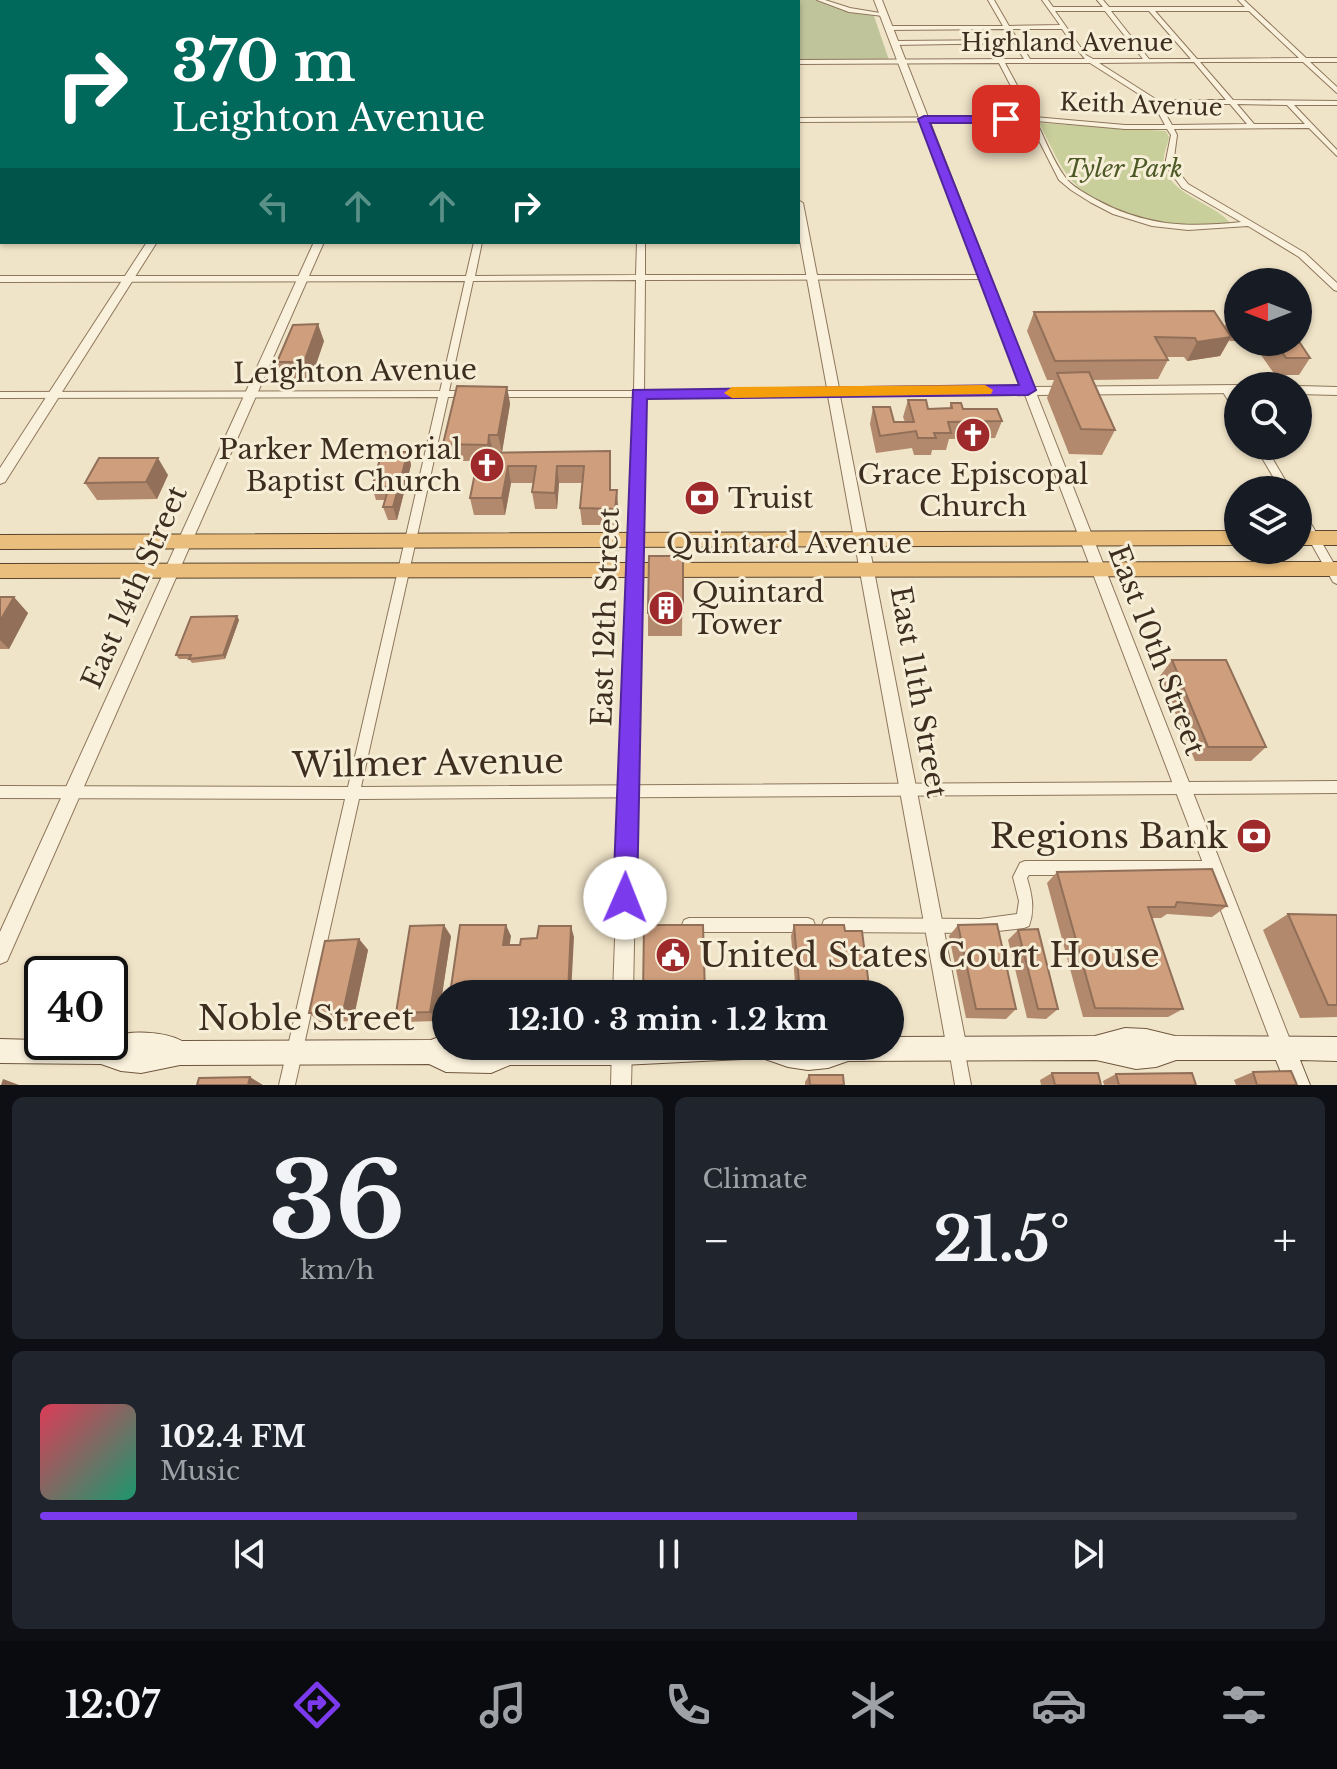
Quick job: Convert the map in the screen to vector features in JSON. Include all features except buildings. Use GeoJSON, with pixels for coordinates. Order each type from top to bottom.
{"type":"FeatureCollection","features":[{"type":"Feature","properties":{"kind":"highway","name":"Quintard Avenue"},"geometry":{"type":"LineString","coordinates":[[0,542],[1224,538]]}},
{"type":"Feature","properties":{"kind":"highway"},"geometry":{"type":"LineString","coordinates":[[1312,538],[1337,538]]}},
{"type":"Feature","properties":{"kind":"highway","name":"Quintard Avenue"},"geometry":{"type":"LineString","coordinates":[[0,571],[1335,572]]}},
{"type":"Feature","properties":{"kind":"main road","name":"Noble Street"},"geometry":{"type":"LineString","coordinates":[[904,1049],[1096,1048],[1120,1056],[1159,1057],[1175,1048],[1337,1049]]}},
{"type":"Feature","properties":{"kind":"main road","name":"Noble Street"},"geometry":{"type":"LineString","coordinates":[[0,1051],[102,1052],[115,1060],[160,1061],[180,1053],[432,1049]]}},
{"type":"Feature","properties":{"kind":"main road"},"geometry":{"type":"LineString","coordinates":[[1284,1050],[1298,1085]]}},
{"type":"Feature","properties":{"kind":"main road","name":"Noble Street"},"geometry":{"type":"LineString","coordinates":[[446,1060],[492,1060]]}},
{"type":"Feature","properties":{"kind":"street"},"geometry":{"type":"LineString","coordinates":[[820,0],[849,10],[883,14]]}},
{"type":"Feature","properties":{"kind":"street","name":"East 10th Street"},"geometry":{"type":"LineString","coordinates":[[878,0],[1284,1050]]}},
{"type":"Feature","properties":{"kind":"street"},"geometry":{"type":"LineString","coordinates":[[991,0],[1027,60]]}},
{"type":"Feature","properties":{"kind":"street"},"geometry":{"type":"LineString","coordinates":[[1045,0],[1089,60],[1156,102],[1171,127],[1174,141],[1168,158],[1174,176],[1199,197],[1302,255],[1337,288]]}},
{"type":"Feature","properties":{"kind":"street"},"geometry":{"type":"LineString","coordinates":[[1093,0],[1103,8],[1143,60]]}},
{"type":"Feature","properties":{"kind":"street"},"geometry":{"type":"LineString","coordinates":[[1100,0],[1103,8]]}},
{"type":"Feature","properties":{"kind":"street"},"geometry":{"type":"LineString","coordinates":[[1241,0],[1337,91]]}},
{"type":"Feature","properties":{"kind":"street"},"geometry":{"type":"LineString","coordinates":[[1053,9],[1250,9]]}},
{"type":"Feature","properties":{"kind":"street"},"geometry":{"type":"LineString","coordinates":[[1151,9],[1252,126]]}},
{"type":"Feature","properties":{"kind":"street"},"geometry":{"type":"LineString","coordinates":[[888,28],[1065,27]]}},
{"type":"Feature","properties":{"kind":"street"},"geometry":{"type":"LineString","coordinates":[[894,43],[1074,41]]}},
{"type":"Feature","properties":{"kind":"street","name":"Highland Avenue"},"geometry":{"type":"LineString","coordinates":[[800,62],[1337,60]]}},
{"type":"Feature","properties":{"kind":"street"},"geometry":{"type":"LineString","coordinates":[[1001,61],[1068,184],[1119,215],[1148,226],[1175,230],[1247,224]]}},
{"type":"Feature","properties":{"kind":"street","name":"Keith Avenue"},"geometry":{"type":"LineString","coordinates":[[1156,102],[1337,103]]}},
{"type":"Feature","properties":{"kind":"street"},"geometry":{"type":"LineString","coordinates":[[1289,103],[1336,153]]}},
{"type":"Feature","properties":{"kind":"street","name":"Keith Avenue"},"geometry":{"type":"LineString","coordinates":[[800,120],[1032,119],[1171,127],[1310,126]]}},
{"type":"Feature","properties":{"kind":"street","name":"East 11th Street"},"geometry":{"type":"LineString","coordinates":[[800,214],[957,1049]]}},
{"type":"Feature","properties":{"kind":"street"},"geometry":{"type":"LineString","coordinates":[[0,479],[151,244]]}},
{"type":"Feature","properties":{"kind":"street","name":"East 14th Street"},"geometry":{"type":"LineString","coordinates":[[0,954],[318,244]]}},
{"type":"Feature","properties":{"kind":"street"},"geometry":{"type":"LineString","coordinates":[[287,1085],[478,244]]}},
{"type":"Feature","properties":{"kind":"street","name":"East 12th Street"},"geometry":{"type":"LineString","coordinates":[[625,980],[631,926],[628,789],[641,244]]}},
{"type":"Feature","properties":{"kind":"street"},"geometry":{"type":"LineString","coordinates":[[0,279],[985,277]]}},
{"type":"Feature","properties":{"kind":"street","name":"Leighton Avenue"},"geometry":{"type":"LineString","coordinates":[[0,395],[1224,389]]}},
{"type":"Feature","properties":{"kind":"street"},"geometry":{"type":"LineString","coordinates":[[1312,390],[1337,391]]}},
{"type":"Feature","properties":{"kind":"street"},"geometry":{"type":"LineString","coordinates":[[1312,545],[1335,572]]}},
{"type":"Feature","properties":{"kind":"street","name":"Wilmer Avenue"},"geometry":{"type":"LineString","coordinates":[[0,792],[1337,787]]}},
{"type":"Feature","properties":{"kind":"street"},"geometry":{"type":"LineString","coordinates":[[667,925],[935,925],[1024,921],[1026,901],[1020,877],[1025,868],[1213,868]]}},
{"type":"Feature","properties":{"kind":"street"},"geometry":{"type":"LineString","coordinates":[[957,1049],[963,1085]]}},
{"type":"Feature","properties":{"kind":"street"},"geometry":{"type":"LineString","coordinates":[[621,1085],[622,1060]]}},
{"type":"Feature","properties":{"kind":"green space"},"geometry":{"type":"Polygon","coordinates":[[[800,0],[815,0],[841,10],[874,16],[889,60],[800,59],[800,0]]]}},
{"type":"Feature","properties":{"kind":"green space","name":"Tyler Park"},"geometry":{"type":"Polygon","coordinates":[[[1039,123],[1166,131],[1169,137],[1164,161],[1172,182],[1231,224],[1168,223],[1127,215],[1108,207],[1090,197],[1068,176],[1039,123]]]}},
{"type":"Feature","properties":{"kind":"slow traffic"},"geometry":{"type":"LineString","coordinates":[[732,393],[985,390]]}},
{"type":"Feature","properties":{"kind":"place","name":"Grace Episcopal Church"},"geometry":{"type":"Point","coordinates":[973,435]}},
{"type":"Feature","properties":{"kind":"place","name":"Parker Memorial Baptist Church"},"geometry":{"type":"Point","coordinates":[487,465]}},
{"type":"Feature","properties":{"kind":"place","name":"Truist"},"geometry":{"type":"Point","coordinates":[702,498]}},
{"type":"Feature","properties":{"kind":"place","name":"Quintard Tower"},"geometry":{"type":"Point","coordinates":[666,608]}},
{"type":"Feature","properties":{"kind":"place","name":"Regions Bank"},"geometry":{"type":"Point","coordinates":[1254,836]}},
{"type":"Feature","properties":{"kind":"place","name":"United States Court House"},"geometry":{"type":"Point","coordinates":[673,955]}},
{"type":"Feature","properties":{"kind":"route"},"geometry":{"type":"LineString","coordinates":[[625,898],[639,394],[1028,390],[924,119],[1006,119]]}}]}
